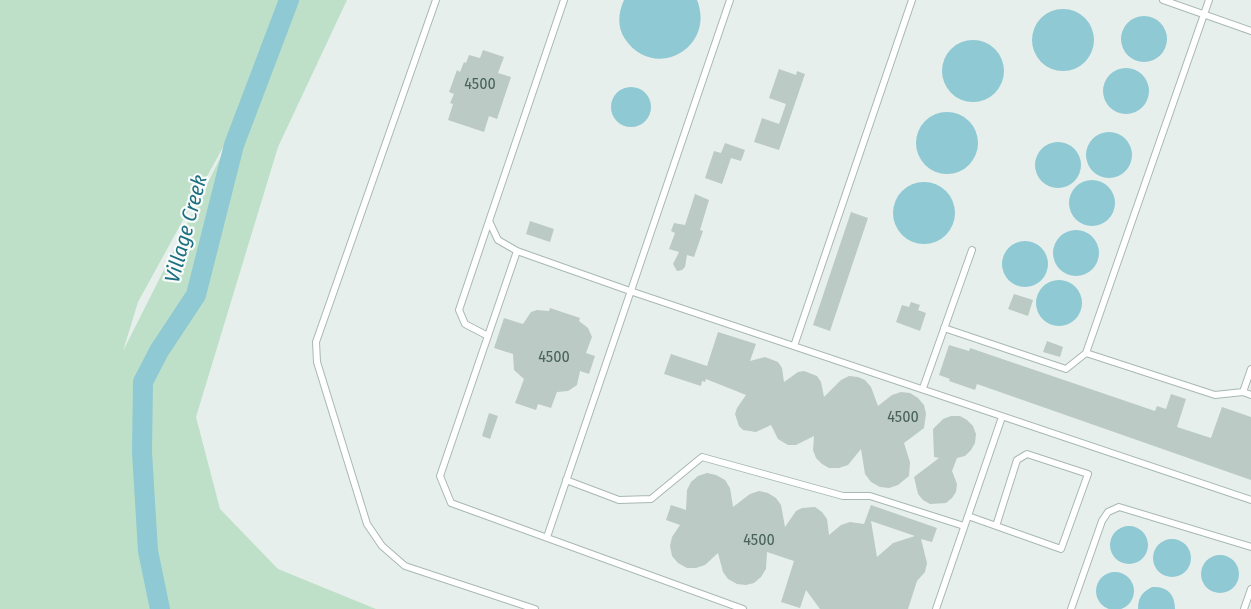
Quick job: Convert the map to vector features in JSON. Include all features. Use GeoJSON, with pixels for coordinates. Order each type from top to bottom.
{"type":"FeatureCollection","features":[{"type":"Feature","properties":{"kind":"lane"},"geometry":{"type":"LineString","coordinates":[[436,0],[316,342],[317,362],[367,524],[382,546],[405,566],[535,609]]}},
{"type":"Feature","properties":{"kind":"lane"},"geometry":{"type":"LineString","coordinates":[[488,336],[465,324],[459,310],[564,0]]}},
{"type":"Feature","properties":{"kind":"lane"},"geometry":{"type":"LineString","coordinates":[[547,537],[730,0]]}},
{"type":"Feature","properties":{"kind":"lane"},"geometry":{"type":"LineString","coordinates":[[794,346],[912,0]]}},
{"type":"Feature","properties":{"kind":"lane"},"geometry":{"type":"LineString","coordinates":[[1163,0],[1251,31]]}},
{"type":"Feature","properties":{"kind":"lane"},"geometry":{"type":"LineString","coordinates":[[944,328],[1066,369],[1086,353],[1209,0]]}},
{"type":"Feature","properties":{"kind":"lane"},"geometry":{"type":"LineString","coordinates":[[489,221],[498,240],[517,251],[1251,500]]}},
{"type":"Feature","properties":{"kind":"lane"},"geometry":{"type":"LineString","coordinates":[[923,388],[972,250]]}},
{"type":"Feature","properties":{"kind":"lane"},"geometry":{"type":"LineString","coordinates":[[517,251],[440,476],[451,504],[743,609]]}},
{"type":"Feature","properties":{"kind":"lane"},"geometry":{"type":"LineString","coordinates":[[1086,353],[1215,395],[1244,392],[1251,395]]}},
{"type":"Feature","properties":{"kind":"lane"},"geometry":{"type":"LineString","coordinates":[[1244,392],[1251,369]]}},
{"type":"Feature","properties":{"kind":"lane"},"geometry":{"type":"LineString","coordinates":[[936,609],[1002,417]]}},
{"type":"Feature","properties":{"kind":"lane"},"geometry":{"type":"LineString","coordinates":[[968,516],[996,526],[1061,549],[1088,474],[1027,454],[1017,460],[996,526]]}},
{"type":"Feature","properties":{"kind":"lane"},"geometry":{"type":"LineString","coordinates":[[567,480],[619,500],[651,499],[702,457],[843,496],[870,496],[964,526]]}},
{"type":"Feature","properties":{"kind":"lane"},"geometry":{"type":"LineString","coordinates":[[1071,609],[1102,521],[1108,512],[1119,507],[1251,548]]}},
{"type":"Feature","properties":{"kind":"lane"},"geometry":{"type":"LineString","coordinates":[[1244,609],[1251,589]]}},
{"type":"Feature","properties":{"kind":"green space"},"geometry":{"type":"Polygon","coordinates":[[[0,0],[347,0],[278,147],[196,417],[220,509],[278,569],[376,609],[0,609],[0,0]],[[249,100],[138,302],[123,351],[249,100]]]}},
{"type":"Feature","properties":{"kind":"water"},"geometry":{"type":"Polygon","coordinates":[[[624,0],[697,0],[701,17],[698,32],[690,45],[679,54],[666,58],[651,58],[637,52],[625,39],[621,30],[620,10],[624,0]]]}},
{"type":"Feature","properties":{"kind":"water"},"geometry":{"type":"Polygon","coordinates":[[[1057,9],[1069,9],[1085,18],[1092,28],[1094,40],[1092,52],[1085,62],[1069,71],[1057,71],[1046,66],[1037,57],[1032,46],[1032,34],[1037,23],[1046,14],[1057,9]]]}},
{"type":"Feature","properties":{"kind":"water"},"geometry":{"type":"Polygon","coordinates":[[[1144,16],[1160,23],[1167,39],[1160,55],[1144,62],[1128,55],[1121,39],[1128,23],[1144,16]]]}},
{"type":"Feature","properties":{"kind":"water"},"geometry":{"type":"Polygon","coordinates":[[[967,40],[979,40],[995,49],[1002,59],[1004,71],[1002,83],[995,93],[979,102],[967,102],[956,97],[947,88],[942,77],[942,65],[947,54],[956,45],[967,40]]]}},
{"type":"Feature","properties":{"kind":"water"},"geometry":{"type":"Polygon","coordinates":[[[1126,68],[1142,75],[1149,91],[1142,107],[1126,114],[1110,107],[1103,91],[1110,75],[1126,68]]]}},
{"type":"Feature","properties":{"kind":"water"},"geometry":{"type":"Polygon","coordinates":[[[631,87],[639,88],[645,93],[650,99],[650,115],[645,121],[639,126],[631,127],[623,126],[617,121],[612,115],[611,107],[612,99],[617,93],[623,88],[631,87]]]}},
{"type":"Feature","properties":{"kind":"water"},"geometry":{"type":"Polygon","coordinates":[[[941,112],[953,112],[969,121],[976,131],[978,143],[976,155],[969,165],[953,174],[941,174],[930,169],[921,160],[916,149],[916,137],[921,126],[930,117],[941,112]]]}},
{"type":"Feature","properties":{"kind":"water"},"geometry":{"type":"Polygon","coordinates":[[[1109,132],[1125,139],[1132,155],[1125,171],[1109,178],[1093,171],[1086,155],[1093,139],[1109,132]]]}},
{"type":"Feature","properties":{"kind":"water"},"geometry":{"type":"Polygon","coordinates":[[[1058,142],[1074,149],[1081,165],[1074,181],[1058,188],[1042,181],[1035,165],[1042,149],[1058,142]]]}},
{"type":"Feature","properties":{"kind":"water"},"geometry":{"type":"Polygon","coordinates":[[[1092,180],[1108,187],[1115,203],[1108,219],[1092,226],[1076,219],[1069,203],[1076,187],[1092,180]]]}},
{"type":"Feature","properties":{"kind":"water"},"geometry":{"type":"Polygon","coordinates":[[[918,182],[930,182],[946,191],[953,201],[955,213],[953,225],[946,235],[930,244],[918,244],[907,239],[898,230],[893,219],[893,207],[898,196],[907,187],[918,182]]]}},
{"type":"Feature","properties":{"kind":"water"},"geometry":{"type":"Polygon","coordinates":[[[1076,230],[1092,237],[1099,253],[1092,269],[1076,276],[1060,269],[1053,253],[1060,237],[1076,230]]]}},
{"type":"Feature","properties":{"kind":"water"},"geometry":{"type":"Polygon","coordinates":[[[1025,241],[1041,248],[1048,264],[1041,280],[1025,287],[1009,280],[1002,264],[1009,248],[1025,241]]]}},
{"type":"Feature","properties":{"kind":"water"},"geometry":{"type":"Polygon","coordinates":[[[1059,280],[1075,287],[1082,303],[1075,319],[1059,326],[1043,319],[1036,303],[1043,287],[1059,280]]]}},
{"type":"Feature","properties":{"kind":"water"},"geometry":{"type":"Polygon","coordinates":[[[1129,526],[1142,532],[1148,545],[1142,558],[1129,564],[1116,558],[1110,545],[1116,532],[1129,526]]]}},
{"type":"Feature","properties":{"kind":"water"},"geometry":{"type":"Polygon","coordinates":[[[1172,539],[1185,545],[1191,558],[1185,571],[1172,577],[1159,571],[1153,558],[1159,545],[1172,539]]]}},
{"type":"Feature","properties":{"kind":"water"},"geometry":{"type":"Polygon","coordinates":[[[1220,555],[1233,561],[1239,574],[1233,587],[1220,593],[1207,587],[1201,574],[1207,561],[1220,555]]]}},
{"type":"Feature","properties":{"kind":"water"},"geometry":{"type":"Polygon","coordinates":[[[1115,572],[1128,578],[1134,591],[1128,604],[1115,610],[1102,604],[1096,591],[1102,578],[1115,572]]]}},
{"type":"Feature","properties":{"kind":"water"},"geometry":{"type":"Polygon","coordinates":[[[1152,587],[1162,588],[1169,592],[1174,599],[1175,609],[1138,609],[1141,596],[1152,587]]]}},
{"type":"Feature","properties":{"kind":"building"},"geometry":{"type":"Polygon","coordinates":[[[483,50],[504,57],[498,73],[511,77],[497,119],[489,116],[484,132],[448,120],[453,104],[450,103],[454,94],[449,92],[457,70],[460,72],[469,55],[480,58],[483,50]]]}},
{"type":"Feature","properties":{"kind":"building"},"geometry":{"type":"Polygon","coordinates":[[[779,69],[796,75],[797,71],[805,74],[779,150],[754,142],[762,118],[779,124],[786,104],[769,98],[779,69]]]}},
{"type":"Feature","properties":{"kind":"building"},"geometry":{"type":"Polygon","coordinates":[[[725,143],[745,150],[741,161],[731,158],[722,184],[705,178],[714,151],[721,153],[725,143]]]}},
{"type":"Feature","properties":{"kind":"building"},"geometry":{"type":"Polygon","coordinates":[[[695,194],[709,200],[700,230],[703,231],[694,257],[687,255],[685,267],[677,271],[673,264],[679,252],[669,249],[675,233],[671,231],[674,223],[685,225],[695,194]]]}},
{"type":"Feature","properties":{"kind":"building"},"geometry":{"type":"Polygon","coordinates":[[[851,212],[868,218],[830,331],[813,325],[851,212]]]}},
{"type":"Feature","properties":{"kind":"building"},"geometry":{"type":"Polygon","coordinates":[[[530,221],[554,229],[550,242],[526,234],[530,221]]]}},
{"type":"Feature","properties":{"kind":"building"},"geometry":{"type":"Polygon","coordinates":[[[1014,294],[1033,300],[1028,316],[1008,309],[1014,294]]]}},
{"type":"Feature","properties":{"kind":"building"},"geometry":{"type":"Polygon","coordinates":[[[911,302],[920,305],[918,310],[926,313],[920,331],[896,322],[902,305],[909,307],[911,302]]]}},
{"type":"Feature","properties":{"kind":"building"},"geometry":{"type":"Polygon","coordinates":[[[550,308],[580,318],[579,321],[588,328],[592,337],[586,353],[595,356],[589,374],[580,371],[577,385],[568,391],[557,392],[551,408],[538,404],[536,410],[515,403],[524,379],[514,370],[513,354],[494,348],[504,318],[523,324],[531,312],[549,311],[550,308]]]}},
{"type":"Feature","properties":{"kind":"building"},"geometry":{"type":"Polygon","coordinates":[[[718,332],[756,344],[750,361],[765,357],[778,362],[782,368],[784,382],[798,372],[804,371],[817,376],[821,382],[824,397],[841,380],[849,376],[865,380],[871,387],[878,406],[892,395],[901,392],[910,393],[918,398],[924,405],[926,414],[924,428],[904,443],[910,462],[909,476],[898,485],[889,488],[880,487],[871,482],[865,474],[861,449],[848,465],[829,468],[816,458],[813,450],[814,436],[796,445],[788,445],[778,439],[771,425],[756,432],[743,430],[735,414],[746,395],[706,379],[705,382],[702,381],[701,386],[664,374],[671,354],[707,366],[718,332]]]}},
{"type":"Feature","properties":{"kind":"building"},"geometry":{"type":"Polygon","coordinates":[[[1047,341],[1063,347],[1060,357],[1043,352],[1047,341]]]}},
{"type":"Feature","properties":{"kind":"building"},"geometry":{"type":"Polygon","coordinates":[[[949,345],[969,351],[970,348],[1155,411],[1157,406],[1166,409],[1171,394],[1186,399],[1177,427],[1211,438],[1222,407],[1251,417],[1251,480],[977,384],[975,390],[949,381],[950,379],[939,375],[949,345]]]}},
{"type":"Feature","properties":{"kind":"building"},"geometry":{"type":"Polygon","coordinates":[[[489,413],[498,416],[490,439],[482,436],[489,413]]]}},
{"type":"Feature","properties":{"kind":"building"},"geometry":{"type":"Polygon","coordinates":[[[960,416],[973,426],[976,434],[975,443],[965,456],[957,458],[952,471],[957,484],[952,498],[946,503],[930,504],[918,494],[914,477],[939,458],[934,457],[933,429],[943,419],[960,416]]]}},
{"type":"Feature","properties":{"kind":"building"},"geometry":{"type":"Polygon","coordinates":[[[707,473],[725,480],[730,488],[733,507],[750,494],[759,491],[768,493],[781,505],[785,527],[796,511],[815,507],[827,519],[829,535],[841,525],[850,522],[864,524],[871,505],[937,528],[932,542],[921,539],[927,563],[925,572],[917,581],[908,609],[820,609],[806,590],[800,608],[781,602],[794,561],[767,552],[766,569],[761,577],[754,583],[746,585],[737,584],[728,579],[723,572],[718,553],[705,565],[696,568],[687,568],[678,563],[672,556],[670,546],[672,537],[680,525],[666,520],[671,505],[686,510],[687,490],[698,476],[707,473]],[[871,521],[877,557],[893,543],[915,536],[871,521]]]}},
{"type":"Feature","properties":{"kind":"waterway","name":"Village Creek"},"geometry":{"type":"LineString","coordinates":[[160,609],[148,551],[142,452],[143,382],[159,351],[196,295],[234,145],[289,0]]}}]}
